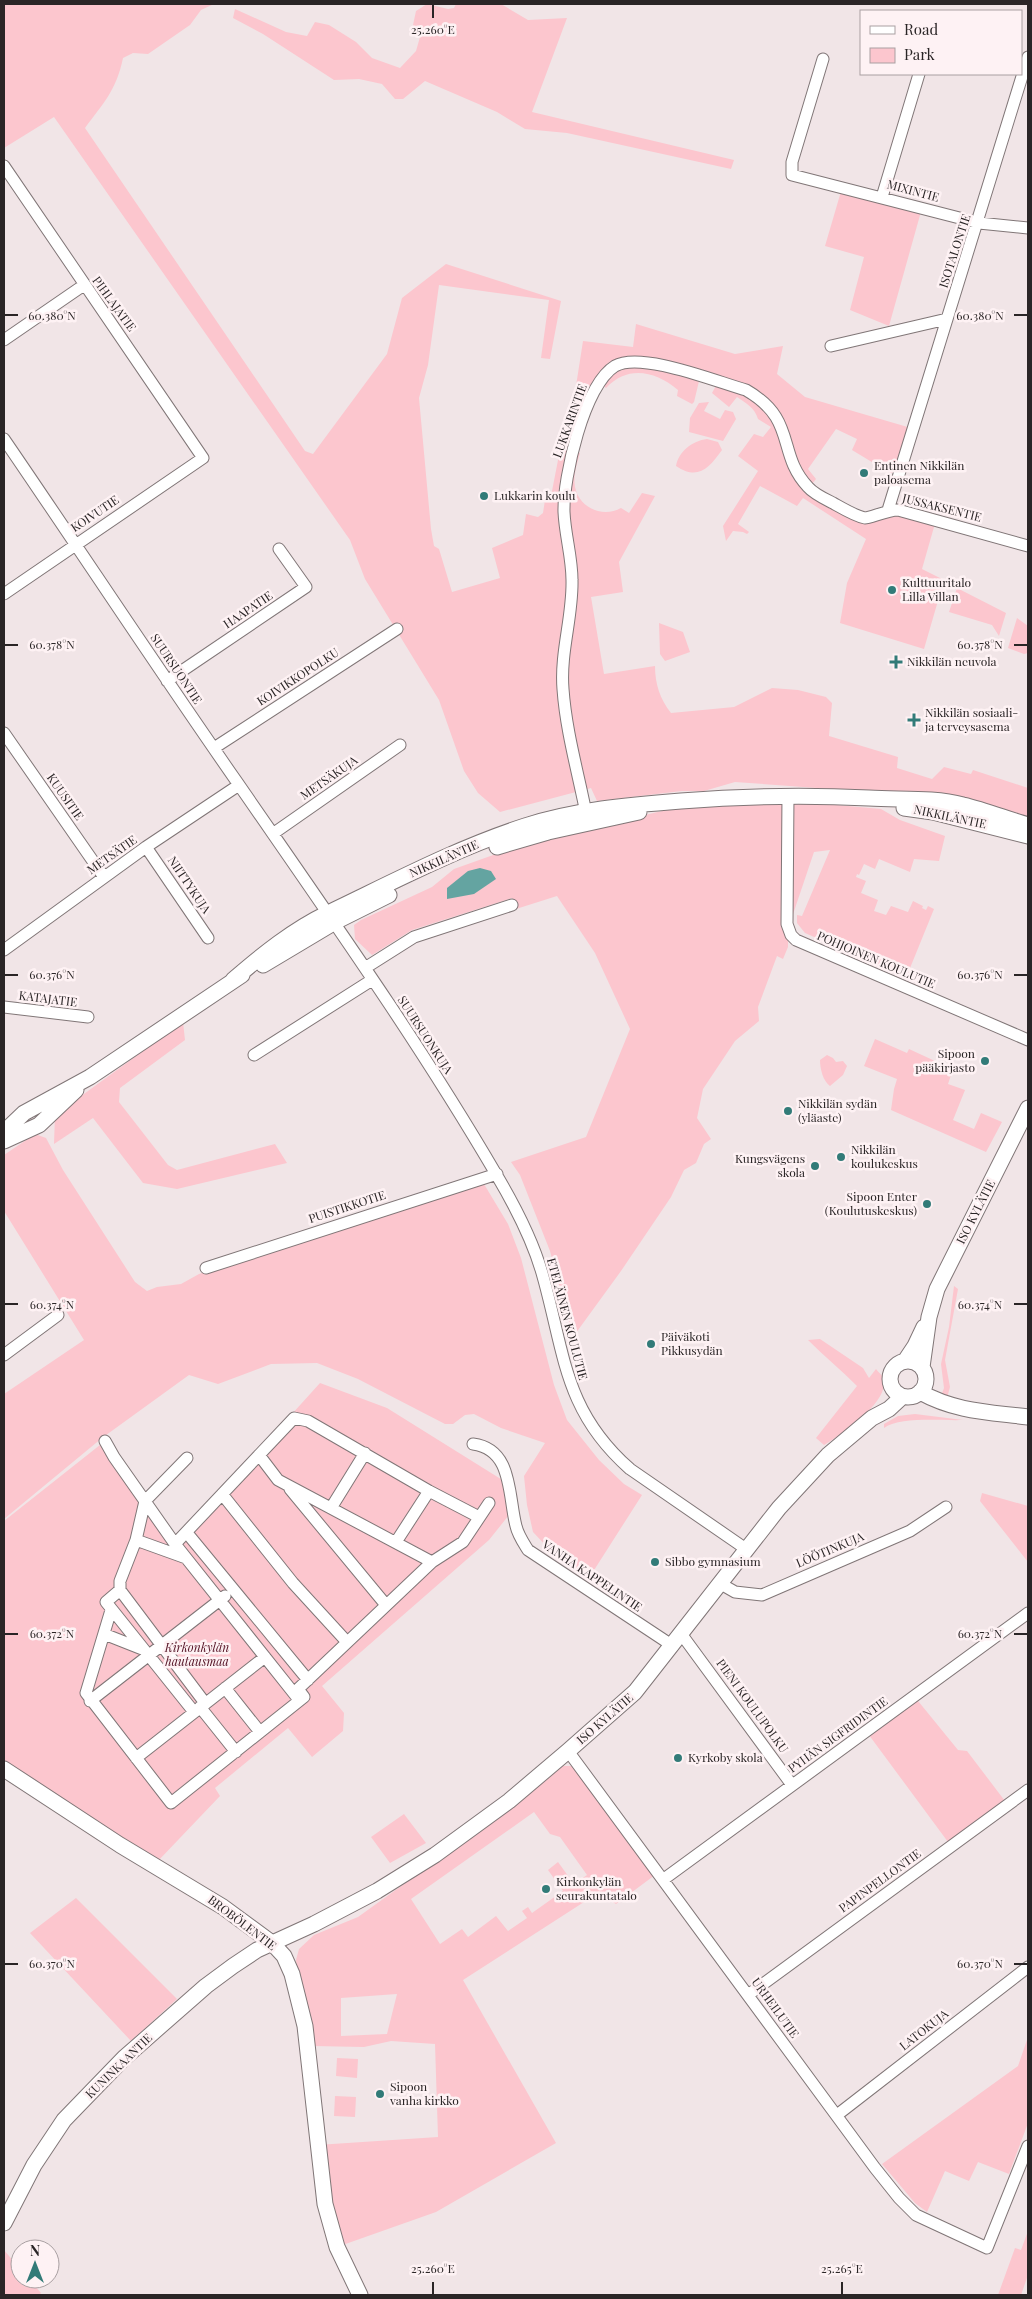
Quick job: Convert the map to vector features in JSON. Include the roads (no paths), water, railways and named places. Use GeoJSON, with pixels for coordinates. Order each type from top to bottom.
{"type":"FeatureCollection","features":[{"type":"Feature","properties":{"kind":"street","name":"ISOTALONTIE"},"geometry":{"type":"LineString","coordinates":[[888,510],[947,318],[979,223],[1028,58]]}},
{"type":"Feature","properties":{"kind":"street","name":"MIXINTIE"},"geometry":{"type":"LineString","coordinates":[[823,59],[792,162],[792,175],[979,223],[1028,228]]}},
{"type":"Feature","properties":{"kind":"street"},"geometry":{"type":"LineString","coordinates":[[882,197],[919,75]]}},
{"type":"Feature","properties":{"kind":"street","name":"PIHLAJATIE"},"geometry":{"type":"LineString","coordinates":[[4,166],[84,285],[120,334],[202,458]]}},
{"type":"Feature","properties":{"kind":"street"},"geometry":{"type":"LineString","coordinates":[[4,340],[84,285]]}},
{"type":"Feature","properties":{"kind":"street"},"geometry":{"type":"LineString","coordinates":[[831,346],[947,318]]}},
{"type":"Feature","properties":{"kind":"street","name":"LUKKARINTIE"},"geometry":{"type":"LineString","coordinates":[[587,817],[563,689],[562,663],[569,627],[572,580],[564,505],[566,478],[572,451],[590,401],[605,374],[616,366],[644,361],[746,390],[758,397],[778,417],[801,479]]}},
{"type":"Feature","properties":{"kind":"street","name":"SUURSUONTIE"},"geometry":{"type":"LineString","coordinates":[[4,440],[167,681],[331,918]]}},
{"type":"Feature","properties":{"kind":"street","name":"KOIVUTIE"},"geometry":{"type":"LineString","coordinates":[[4,594],[202,458]]}},
{"type":"Feature","properties":{"kind":"street","name":"JUSSAKSENTIE"},"geometry":{"type":"LineString","coordinates":[[801,479],[815,493],[863,518],[888,510],[898,510],[1028,546]]}},
{"type":"Feature","properties":{"kind":"street","name":"HAAPATIE"},"geometry":{"type":"LineString","coordinates":[[167,681],[306,587],[278,549]]}},
{"type":"Feature","properties":{"kind":"street","name":"KOIVIKKOPOLKU"},"geometry":{"type":"LineString","coordinates":[[214,748],[397,629]]}},
{"type":"Feature","properties":{"kind":"street","name":"KUUSITIE"},"geometry":{"type":"LineString","coordinates":[[4,733],[104,877]]}},
{"type":"Feature","properties":{"kind":"street","name":"METSÄKUJA"},"geometry":{"type":"LineString","coordinates":[[274,833],[400,746]]}},
{"type":"Feature","properties":{"kind":"street","name":"METSÄTIE"},"geometry":{"type":"LineString","coordinates":[[4,950],[146,847],[239,785]]}},
{"type":"Feature","properties":{"kind":"street","name":"NIKKILÄNTIE"},"geometry":{"type":"LineString","coordinates":[[4,1132],[24,1113],[90,1077],[233,980],[331,918],[468,857],[587,817],[680,801],[788,795],[912,799],[964,805],[1028,825]]}},
{"type":"Feature","properties":{"kind":"street","name":"POHJOINEN KOULUTIE"},"geometry":{"type":"LineString","coordinates":[[788,795],[787,924],[791,935],[796,940],[1028,1040]]}},
{"type":"Feature","properties":{"kind":"street","name":"NIKKILÄNTIE"},"geometry":{"type":"LineString","coordinates":[[872,798],[1028,836]]}},
{"type":"Feature","properties":{"kind":"street","name":"NIITTYKUJA"},"geometry":{"type":"LineString","coordinates":[[146,847],[208,938]]}},
{"type":"Feature","properties":{"kind":"street"},"geometry":{"type":"LineString","coordinates":[[365,968],[404,941],[512,905]]}},
{"type":"Feature","properties":{"kind":"street","name":"SUURSUONKUJA"},"geometry":{"type":"LineString","coordinates":[[331,918],[448,1095],[497,1174]]}},
{"type":"Feature","properties":{"kind":"street"},"geometry":{"type":"LineString","coordinates":[[254,1055],[372,980]]}},
{"type":"Feature","properties":{"kind":"street","name":"KATAJATIE"},"geometry":{"type":"LineString","coordinates":[[4,1007],[88,1017]]}},
{"type":"Feature","properties":{"kind":"street","name":"NIKKILÄNTIE"},"geometry":{"type":"LineString","coordinates":[[4,1141],[39,1125],[90,1077]]}},
{"type":"Feature","properties":{"kind":"street","name":"ISO KYLÄTIE"},"geometry":{"type":"LineString","coordinates":[[922,1367],[930,1317],[942,1277],[1028,1111]]}},
{"type":"Feature","properties":{"kind":"street","name":"PUISTIKKOTIE"},"geometry":{"type":"LineString","coordinates":[[206,1268],[497,1174]]}},
{"type":"Feature","properties":{"kind":"street","name":"ETELÄINEN KOULUTIE"},"geometry":{"type":"LineString","coordinates":[[497,1174],[528,1233],[542,1272],[571,1387],[586,1418],[617,1458],[630,1469],[746,1549]]}},
{"type":"Feature","properties":{"kind":"street"},"geometry":{"type":"LineString","coordinates":[[4,1355],[58,1315]]}},
{"type":"Feature","properties":{"kind":"street","name":"ISO KYLÄTIE"},"geometry":{"type":"LineString","coordinates":[[905,1361],[930,1317]]}},
{"type":"Feature","properties":{"kind":"street"},"geometry":{"type":"LineString","coordinates":[[905,1361],[916,1363],[922,1367],[926,1378],[925,1387],[920,1392],[912,1397],[902,1397],[893,1390],[890,1385],[889,1376],[892,1369],[905,1361]]}},
{"type":"Feature","properties":{"kind":"street","name":"ISO KYLÄTIE"},"geometry":{"type":"LineString","coordinates":[[872,1418],[890,1385]]}},
{"type":"Feature","properties":{"kind":"street"},"geometry":{"type":"LineString","coordinates":[[920,1392],[949,1406],[1028,1417]]}},
{"type":"Feature","properties":{"kind":"street","name":"ISO KYLÄTIE"},"geometry":{"type":"LineString","coordinates":[[272,1943],[314,1924],[377,1891],[435,1855],[509,1801],[568,1751],[635,1692],[681,1641],[746,1549],[779,1508],[822,1462],[872,1418],[889,1409],[902,1397]]}},
{"type":"Feature","properties":{"kind":"street"},"geometry":{"type":"LineString","coordinates":[[175,1544],[294,1418],[308,1421],[429,1491],[479,1517]]}},
{"type":"Feature","properties":{"kind":"street"},"geometry":{"type":"LineString","coordinates":[[105,1441],[175,1544],[296,1696],[304,1697]]}},
{"type":"Feature","properties":{"kind":"street","name":"VANHA KAPPELINTIE"},"geometry":{"type":"LineString","coordinates":[[473,1444],[485,1446],[500,1459],[506,1472],[519,1536],[528,1550],[681,1641]]}},
{"type":"Feature","properties":{"kind":"street"},"geometry":{"type":"LineString","coordinates":[[331,1508],[365,1453]]}},
{"type":"Feature","properties":{"kind":"street"},"geometry":{"type":"LineString","coordinates":[[259,1455],[278,1480],[432,1562]]}},
{"type":"Feature","properties":{"kind":"street"},"geometry":{"type":"LineString","coordinates":[[187,1458],[144,1501],[136,1540],[120,1580],[120,1590],[161,1646],[200,1708]]}},
{"type":"Feature","properties":{"kind":"street"},"geometry":{"type":"LineString","coordinates":[[286,1484],[386,1605]]}},
{"type":"Feature","properties":{"kind":"street"},"geometry":{"type":"LineString","coordinates":[[396,1542],[429,1491]]}},
{"type":"Feature","properties":{"kind":"street"},"geometry":{"type":"LineString","coordinates":[[222,1494],[293,1582],[347,1642]]}},
{"type":"Feature","properties":{"kind":"street"},"geometry":{"type":"LineString","coordinates":[[304,1697],[298,1689],[432,1562],[463,1542],[488,1503]]}},
{"type":"Feature","properties":{"kind":"street","name":"LÖÖTINKUJA"},"geometry":{"type":"LineString","coordinates":[[721,1584],[735,1592],[762,1594],[910,1531],[946,1507]]}},
{"type":"Feature","properties":{"kind":"street"},"geometry":{"type":"LineString","coordinates":[[187,1532],[308,1680]]}},
{"type":"Feature","properties":{"kind":"street"},"geometry":{"type":"LineString","coordinates":[[136,1540],[188,1559]]}},
{"type":"Feature","properties":{"kind":"street"},"geometry":{"type":"LineString","coordinates":[[90,1701],[147,1652],[161,1646],[221,1600],[232,1589]]}},
{"type":"Feature","properties":{"kind":"street"},"geometry":{"type":"LineString","coordinates":[[120,1590],[106,1602],[111,1610],[147,1652],[200,1708],[236,1752]]}},
{"type":"Feature","properties":{"kind":"street"},"geometry":{"type":"LineString","coordinates":[[111,1610],[86,1694],[171,1803],[304,1697]]}},
{"type":"Feature","properties":{"kind":"street","name":"PYHÄN SIGFRIDINTIE"},"geometry":{"type":"LineString","coordinates":[[664,1879],[1028,1613]]}},
{"type":"Feature","properties":{"kind":"street"},"geometry":{"type":"LineString","coordinates":[[104,1634],[147,1652]]}},
{"type":"Feature","properties":{"kind":"street","name":"PIENI KOULUPOLKU"},"geometry":{"type":"LineString","coordinates":[[681,1641],[792,1785]]}},
{"type":"Feature","properties":{"kind":"street"},"geometry":{"type":"LineString","coordinates":[[136,1758],[265,1656]]}},
{"type":"Feature","properties":{"kind":"street"},"geometry":{"type":"LineString","coordinates":[[225,1688],[260,1732]]}},
{"type":"Feature","properties":{"kind":"street","name":"URHEILUTIE"},"geometry":{"type":"LineString","coordinates":[[568,1751],[875,2168],[909,2208],[926,2219],[987,2248],[1028,2146]]}},
{"type":"Feature","properties":{"kind":"street","name":"BROBÖLENTIE"},"geometry":{"type":"LineString","coordinates":[[4,1768],[120,1845],[223,1907],[272,1943],[289,1964],[297,1992],[308,2050],[325,2204],[338,2247],[360,2295]]}},
{"type":"Feature","properties":{"kind":"street","name":"PAPINPELLONTIE"},"geometry":{"type":"LineString","coordinates":[[748,1995],[1028,1790]]}},
{"type":"Feature","properties":{"kind":"street","name":"KUNINKAANTIE"},"geometry":{"type":"LineString","coordinates":[[4,2223],[34,2164],[64,2120],[124,2058],[206,1986],[257,1950],[272,1943]]}},
{"type":"Feature","properties":{"kind":"street","name":"LATOKUJA"},"geometry":{"type":"LineString","coordinates":[[837,2115],[1028,1967]]}},
{"type":"Feature","properties":{"kind":"water"},"geometry":{"type":"Polygon","coordinates":[[[480,868],[491,871],[496,879],[474,894],[447,899],[447,888],[468,871],[480,868]]]}},
{"type":"Feature","properties":{"kind":"place","name":"Entinen Nikkilän paloasema"},"geometry":{"type":"Point","coordinates":[864,473]}},
{"type":"Feature","properties":{"kind":"place","name":"Lukkarin koulu"},"geometry":{"type":"Point","coordinates":[484,496]}},
{"type":"Feature","properties":{"kind":"place","name":"Kulttuuritalo Lilla Villan"},"geometry":{"type":"Point","coordinates":[892,590]}},
{"type":"Feature","properties":{"kind":"place","name":"Nikkilän neuvola"},"geometry":{"type":"Point","coordinates":[896,662]}},
{"type":"Feature","properties":{"kind":"place","name":"Nikkilän sosiaali- ja terveysasema"},"geometry":{"type":"Point","coordinates":[914,720]}},
{"type":"Feature","properties":{"kind":"place","name":"Sipoon pääkirjasto"},"geometry":{"type":"Point","coordinates":[985,1061]}},
{"type":"Feature","properties":{"kind":"place","name":"Nikkilän sydän (yläaste)"},"geometry":{"type":"Point","coordinates":[788,1111]}},
{"type":"Feature","properties":{"kind":"place","name":"Nikkilän koulukeskus"},"geometry":{"type":"Point","coordinates":[841,1157]}},
{"type":"Feature","properties":{"kind":"place","name":"Kungsvägens skola"},"geometry":{"type":"Point","coordinates":[815,1166]}},
{"type":"Feature","properties":{"kind":"place","name":"Sipoon Enter (Koulutuskeskus)"},"geometry":{"type":"Point","coordinates":[927,1204]}},
{"type":"Feature","properties":{"kind":"place","name":"Päiväkoti Pikkusydän"},"geometry":{"type":"Point","coordinates":[651,1344]}},
{"type":"Feature","properties":{"kind":"place","name":"Sibbo gymnasium"},"geometry":{"type":"Point","coordinates":[655,1562]}},
{"type":"Feature","properties":{"kind":"place","name":"Kyrkoby skola"},"geometry":{"type":"Point","coordinates":[678,1758]}},
{"type":"Feature","properties":{"kind":"place","name":"Kirkonkylän seurakuntatalo"},"geometry":{"type":"Point","coordinates":[546,1889]}},
{"type":"Feature","properties":{"kind":"place","name":"Sipoon vanha kirkko"},"geometry":{"type":"Point","coordinates":[380,2094]}},
{"type":"Feature","properties":{"kind":"park label","name":"Kirkonkylän hautausmaa"},"geometry":{"type":"Point","coordinates":[197,1655]}}]}
